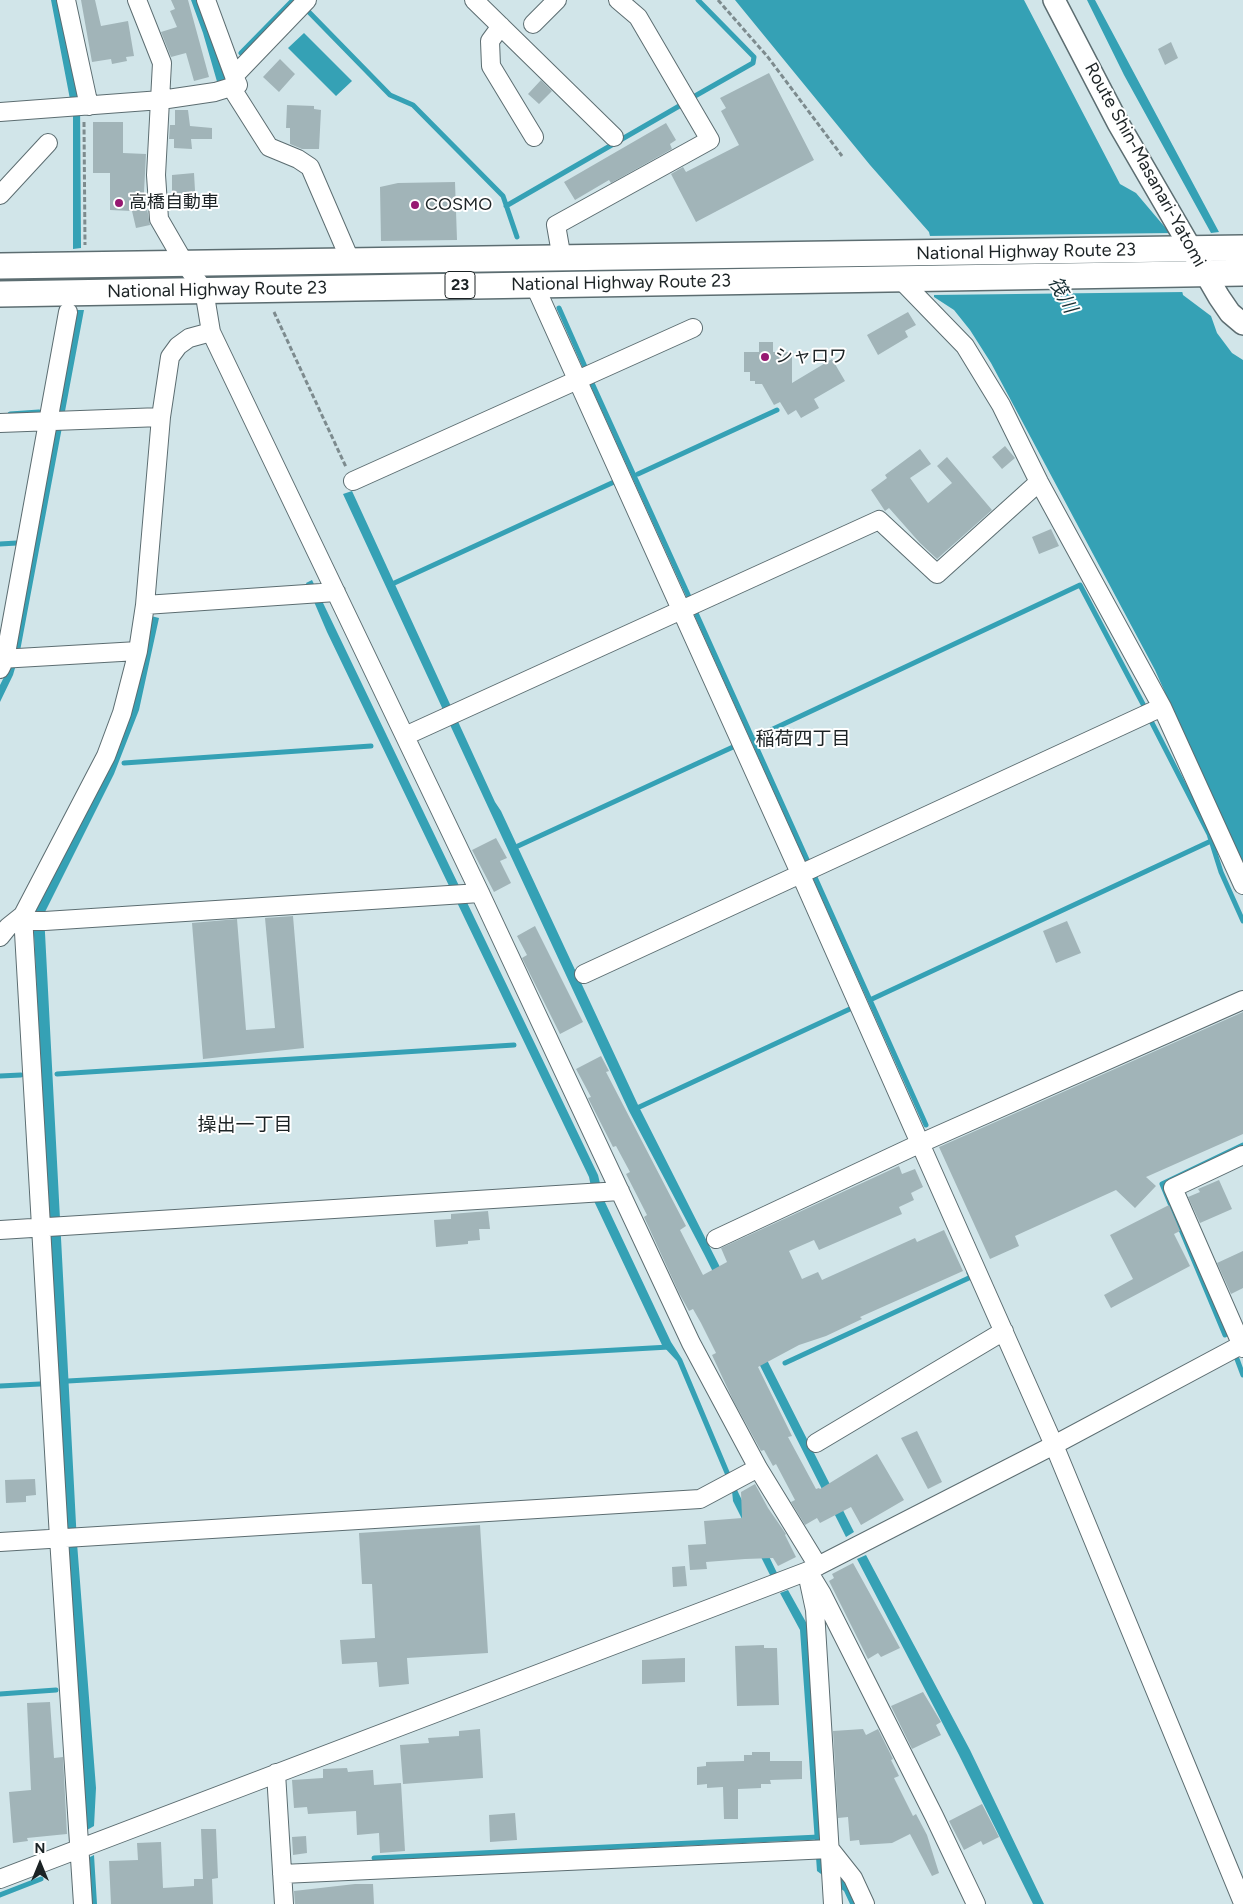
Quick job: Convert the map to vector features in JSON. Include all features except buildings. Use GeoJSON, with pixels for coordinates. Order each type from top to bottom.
{"type":"FeatureCollection","features":[{"type":"Feature","properties":{"kind":"highway","name":"National Highway Route 23"},"geometry":{"type":"LineString","coordinates":[[0,294],[910,278],[1193,261],[1243,248]]}},
{"type":"Feature","properties":{"kind":"highway","name":"National Highway Route 23"},"geometry":{"type":"LineString","coordinates":[[0,266],[913,254],[1193,261],[1243,273]]}},
{"type":"Feature","properties":{"kind":"main road","name":"Route Shin-Masanari-Yatomi"},"geometry":{"type":"LineString","coordinates":[[1054,0],[1193,261],[1230,313],[1243,324]]}},
{"type":"Feature","properties":{"kind":"street"},"geometry":{"type":"LineString","coordinates":[[66,0],[81,106]]}},
{"type":"Feature","properties":{"kind":"street"},"geometry":{"type":"LineString","coordinates":[[136,0],[162,63],[156,175],[159,218],[185,264],[204,290],[211,332],[321,593],[404,736],[474,894],[614,1192],[691,1343],[813,1569],[827,1603],[976,1904]]}},
{"type":"Feature","properties":{"kind":"street"},"geometry":{"type":"LineString","coordinates":[[206,0],[233,81],[269,147],[298,159],[310,167],[350,262]]}},
{"type":"Feature","properties":{"kind":"street"},"geometry":{"type":"LineString","coordinates":[[474,0],[614,137]]}},
{"type":"Feature","properties":{"kind":"street"},"geometry":{"type":"LineString","coordinates":[[533,24],[557,0]]}},
{"type":"Feature","properties":{"kind":"street"},"geometry":{"type":"LineString","coordinates":[[562,259],[556,225],[710,140],[638,18],[618,0]]}},
{"type":"Feature","properties":{"kind":"street"},"geometry":{"type":"LineString","coordinates":[[0,112],[161,100],[215,92],[233,81],[304,4]]}},
{"type":"Feature","properties":{"kind":"street"},"geometry":{"type":"LineString","coordinates":[[501,26],[490,41],[492,66],[534,137]]}},
{"type":"Feature","properties":{"kind":"street"},"geometry":{"type":"LineString","coordinates":[[0,195],[48,143]]}},
{"type":"Feature","properties":{"kind":"street"},"geometry":{"type":"LineString","coordinates":[[910,278],[965,346],[1001,404],[1039,482],[1162,707],[1243,885]]}},
{"type":"Feature","properties":{"kind":"street"},"geometry":{"type":"LineString","coordinates":[[534,284],[921,1143],[1054,1445],[1243,1903]]}},
{"type":"Feature","properties":{"kind":"street"},"geometry":{"type":"LineString","coordinates":[[68,312],[55,420],[7,661],[138,651]]}},
{"type":"Feature","properties":{"kind":"street"},"geometry":{"type":"LineString","coordinates":[[353,481],[693,328]]}},
{"type":"Feature","properties":{"kind":"street"},"geometry":{"type":"LineString","coordinates":[[83,1904],[68,1538],[33,919],[106,756],[122,713],[138,651],[145,605],[161,417],[170,357],[178,346],[188,338],[211,332]]}},
{"type":"Feature","properties":{"kind":"street"},"geometry":{"type":"LineString","coordinates":[[0,424],[55,420],[161,417]]}},
{"type":"Feature","properties":{"kind":"street"},"geometry":{"type":"LineString","coordinates":[[404,736],[879,520],[937,574],[1039,482]]}},
{"type":"Feature","properties":{"kind":"street"},"geometry":{"type":"LineString","coordinates":[[145,605],[321,593]]}},
{"type":"Feature","properties":{"kind":"street"},"geometry":{"type":"LineString","coordinates":[[584,974],[1162,707]]}},
{"type":"Feature","properties":{"kind":"street"},"geometry":{"type":"LineString","coordinates":[[0,937],[8,927],[33,919],[474,894]]}},
{"type":"Feature","properties":{"kind":"street"},"geometry":{"type":"LineString","coordinates":[[716,1238],[921,1143],[1243,1000]]}},
{"type":"Feature","properties":{"kind":"street"},"geometry":{"type":"LineString","coordinates":[[0,1879],[813,1569],[1243,1346],[1173,1188],[1243,1155]]}},
{"type":"Feature","properties":{"kind":"street"},"geometry":{"type":"LineString","coordinates":[[0,1230],[614,1192]]}},
{"type":"Feature","properties":{"kind":"street"},"geometry":{"type":"LineString","coordinates":[[816,1443],[1004,1331]]}},
{"type":"Feature","properties":{"kind":"street"},"geometry":{"type":"LineString","coordinates":[[0,1542],[700,1499],[758,1468]]}},
{"type":"Feature","properties":{"kind":"street"},"geometry":{"type":"LineString","coordinates":[[813,1569],[823,1849],[831,1876],[833,1904]]}},
{"type":"Feature","properties":{"kind":"street"},"geometry":{"type":"LineString","coordinates":[[276,1774],[284,1904]]}},
{"type":"Feature","properties":{"kind":"street"},"geometry":{"type":"LineString","coordinates":[[282,1874],[823,1849],[853,1878],[865,1904]]}},
{"type":"Feature","properties":{"kind":"path"},"geometry":{"type":"LineString","coordinates":[[718,0],[767,56],[842,156]]}},
{"type":"Feature","properties":{"kind":"path"},"geometry":{"type":"LineString","coordinates":[[81,106],[85,245]]}},
{"type":"Feature","properties":{"kind":"path"},"geometry":{"type":"LineString","coordinates":[[274,312],[353,481]]}},
{"type":"Feature","properties":{"kind":"water"},"geometry":{"type":"Polygon","coordinates":[[[51,0],[58,0],[80,96],[81,248],[73,249],[73,115],[51,0]]]}},
{"type":"Feature","properties":{"kind":"water"},"geometry":{"type":"Polygon","coordinates":[[[191,0],[201,0],[227,80],[218,85],[203,33],[191,0]]]}},
{"type":"Feature","properties":{"kind":"water","name":"筏川"},"geometry":{"type":"Polygon","coordinates":[[[735,0],[1024,0],[1120,184],[1136,193],[1169,232],[1183,295],[1211,316],[1217,333],[1232,353],[1243,360],[1243,868],[1155,670],[991,363],[970,330],[954,310],[934,297],[934,253],[929,232],[870,165],[735,0]]]}},
{"type":"Feature","properties":{"kind":"water"},"geometry":{"type":"Polygon","coordinates":[[[1087,0],[1095,0],[1219,232],[1211,233],[1124,75],[1087,0]]]}},
{"type":"Feature","properties":{"kind":"water"},"geometry":{"type":"Polygon","coordinates":[[[304,33],[352,81],[336,96],[288,48],[304,33]]]}},
{"type":"Feature","properties":{"kind":"water"},"geometry":{"type":"Polygon","coordinates":[[[76,310],[84,310],[20,651],[13,675],[0,702],[0,685],[6,673],[76,310]]]}},
{"type":"Feature","properties":{"kind":"water"},"geometry":{"type":"Polygon","coordinates":[[[352,491],[495,802],[501,811],[639,1107],[854,1532],[846,1537],[704,1254],[629,1111],[343,494],[352,491]]]}},
{"type":"Feature","properties":{"kind":"water"},"geometry":{"type":"Polygon","coordinates":[[[312,580],[598,1175],[604,1200],[671,1342],[682,1359],[738,1492],[778,1575],[771,1577],[733,1501],[732,1491],[677,1361],[662,1345],[594,1201],[589,1177],[327,632],[306,583],[312,580]]]}},
{"type":"Feature","properties":{"kind":"water"},"geometry":{"type":"Polygon","coordinates":[[[151,616],[159,618],[139,710],[114,774],[44,914],[77,1543],[96,1788],[94,1826],[87,1830],[84,1827],[48,1218],[33,915],[112,758],[151,616]]]}},
{"type":"Feature","properties":{"kind":"water"},"geometry":{"type":"Polygon","coordinates":[[[866,1555],[970,1750],[1044,1904],[1033,1904],[959,1755],[857,1559],[866,1555]]]}},
{"type":"Feature","properties":{"kind":"water"},"geometry":{"type":"Polygon","coordinates":[[[788,1590],[807,1624],[825,1862],[838,1877],[846,1881],[858,1904],[850,1904],[844,1891],[817,1871],[800,1630],[780,1593],[788,1590]]]}},
{"type":"Feature","properties":{"kind":"water"},"geometry":{"type":"Polygon","coordinates":[[[94,1855],[97,1904],[91,1904],[88,1858],[94,1855]]]}},
{"type":"Feature","properties":{"kind":"pier"},"geometry":{"type":"Polygon","coordinates":[[[1172,233],[1185,292],[932,295],[931,253],[927,236],[1172,233]]]}},
{"type":"Feature","properties":{"kind":"waterway"},"geometry":{"type":"LineString","coordinates":[[241,53],[293,0]]}},
{"type":"Feature","properties":{"kind":"waterway"},"geometry":{"type":"LineString","coordinates":[[695,96],[753,63],[754,57],[698,0]]}},
{"type":"Feature","properties":{"kind":"waterway"},"geometry":{"type":"LineString","coordinates":[[305,8],[390,95],[413,105],[503,196],[517,237]]}},
{"type":"Feature","properties":{"kind":"waterway"},"geometry":{"type":"LineString","coordinates":[[506,206],[681,105]]}},
{"type":"Feature","properties":{"kind":"waterway"},"geometry":{"type":"LineString","coordinates":[[559,308],[586,369]]}},
{"type":"Feature","properties":{"kind":"waterway"},"geometry":{"type":"LineString","coordinates":[[592,383],[690,599]]}},
{"type":"Feature","properties":{"kind":"waterway"},"geometry":{"type":"LineString","coordinates":[[638,474],[777,410]]}},
{"type":"Feature","properties":{"kind":"waterway"},"geometry":{"type":"LineString","coordinates":[[10,414],[39,412]]}},
{"type":"Feature","properties":{"kind":"waterway"},"geometry":{"type":"LineString","coordinates":[[390,585],[614,482]]}},
{"type":"Feature","properties":{"kind":"waterway"},"geometry":{"type":"LineString","coordinates":[[0,544],[17,543]]}},
{"type":"Feature","properties":{"kind":"waterway"},"geometry":{"type":"LineString","coordinates":[[756,737],[1080,585],[1144,706]]}},
{"type":"Feature","properties":{"kind":"waterway"},"geometry":{"type":"LineString","coordinates":[[696,613],[809,864]]}},
{"type":"Feature","properties":{"kind":"waterway"},"geometry":{"type":"LineString","coordinates":[[1151,721],[1209,834],[1221,872],[1243,921]]}},
{"type":"Feature","properties":{"kind":"waterway"},"geometry":{"type":"LineString","coordinates":[[124,763],[371,746]]}},
{"type":"Feature","properties":{"kind":"waterway"},"geometry":{"type":"LineString","coordinates":[[518,846],[733,747]]}},
{"type":"Feature","properties":{"kind":"waterway"},"geometry":{"type":"LineString","coordinates":[[872,999],[1211,841]]}},
{"type":"Feature","properties":{"kind":"waterway"},"geometry":{"type":"LineString","coordinates":[[814,875],[926,1125]]}},
{"type":"Feature","properties":{"kind":"waterway"},"geometry":{"type":"LineString","coordinates":[[635,1109],[852,1008]]}},
{"type":"Feature","properties":{"kind":"waterway"},"geometry":{"type":"LineString","coordinates":[[57,1074],[514,1045]]}},
{"type":"Feature","properties":{"kind":"waterway"},"geometry":{"type":"LineString","coordinates":[[0,1076],[21,1075]]}},
{"type":"Feature","properties":{"kind":"waterway"},"geometry":{"type":"LineString","coordinates":[[1225,1335],[1162,1184],[1243,1145]]}},
{"type":"Feature","properties":{"kind":"waterway"},"geometry":{"type":"LineString","coordinates":[[785,1363],[971,1277],[969,1273]]}},
{"type":"Feature","properties":{"kind":"waterway"},"geometry":{"type":"LineString","coordinates":[[68,1381],[669,1347]]}},
{"type":"Feature","properties":{"kind":"waterway"},"geometry":{"type":"LineString","coordinates":[[1237,1359],[1243,1375]]}},
{"type":"Feature","properties":{"kind":"waterway"},"geometry":{"type":"LineString","coordinates":[[0,1386],[40,1384]]}},
{"type":"Feature","properties":{"kind":"waterway"},"geometry":{"type":"LineString","coordinates":[[0,1694],[56,1690]]}},
{"type":"Feature","properties":{"kind":"waterway"},"geometry":{"type":"LineString","coordinates":[[374,1858],[819,1837]]}},
{"type":"Feature","properties":{"kind":"waterway"},"geometry":{"type":"LineString","coordinates":[[0,1895],[41,1879]]}},
{"type":"Feature","properties":{"kind":"place","name":"高橋自動車"},"geometry":{"type":"Point","coordinates":[119,203]}},
{"type":"Feature","properties":{"kind":"place","name":"COSMO"},"geometry":{"type":"Point","coordinates":[415,205]}},
{"type":"Feature","properties":{"kind":"place","name":"シャロワ"},"geometry":{"type":"Point","coordinates":[765,357]}},
{"type":"Feature","properties":{"kind":"district","name":"稲荷四丁目"},"geometry":{"type":"Point","coordinates":[803,739]}},
{"type":"Feature","properties":{"kind":"district","name":"操出一丁目"},"geometry":{"type":"Point","coordinates":[245,1125]}}]}
